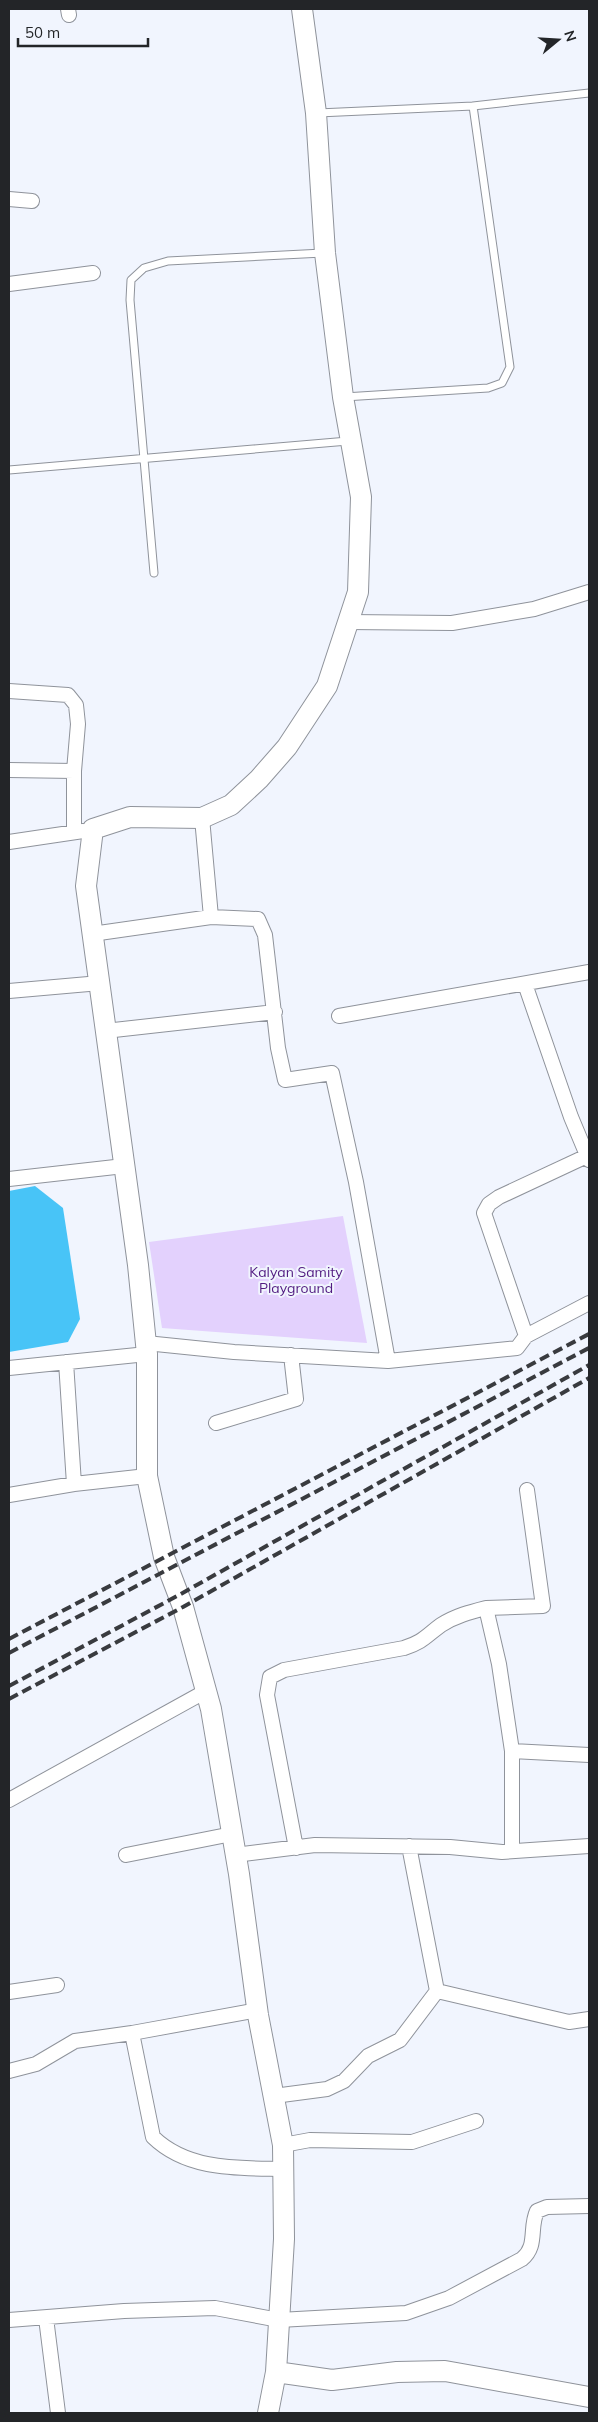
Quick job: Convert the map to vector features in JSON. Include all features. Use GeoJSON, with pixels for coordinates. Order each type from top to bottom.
{"type":"FeatureCollection","features":[{"type":"Feature","properties":{"kind":"street"},"geometry":{"type":"LineString","coordinates":[[9,842],[84,831],[130,817],[202,818],[231,805],[259,779],[303,726],[327,686],[358,592],[361,497],[343,397],[325,252],[316,113],[302,9]]}},
{"type":"Feature","properties":{"kind":"street"},"geometry":{"type":"LineString","coordinates":[[9,199],[32,200]]}},
{"type":"Feature","properties":{"kind":"street"},"geometry":{"type":"LineString","coordinates":[[9,284],[93,273]]}},
{"type":"Feature","properties":{"kind":"street"},"geometry":{"type":"LineString","coordinates":[[348,622],[452,623],[534,609],[589,592]]}},
{"type":"Feature","properties":{"kind":"street"},"geometry":{"type":"LineString","coordinates":[[9,691],[68,695],[76,705],[78,724],[74,771],[84,831],[86,886],[138,1265],[146,1348],[147,1476],[164,1557],[184,1606],[206,1691],[236,1855],[258,2010],[283,2145],[284,2239],[276,2372],[268,2413]]}},
{"type":"Feature","properties":{"kind":"street"},"geometry":{"type":"LineString","coordinates":[[9,770],[74,771]]}},
{"type":"Feature","properties":{"kind":"street"},"geometry":{"type":"LineString","coordinates":[[202,818],[210,918]]}},
{"type":"Feature","properties":{"kind":"street"},"geometry":{"type":"LineString","coordinates":[[92,934],[210,918],[258,919],[265,935],[278,1048],[285,1080],[332,1073],[356,1182],[388,1361]]}},
{"type":"Feature","properties":{"kind":"street"},"geometry":{"type":"LineString","coordinates":[[339,1016],[589,972]]}},
{"type":"Feature","properties":{"kind":"street"},"geometry":{"type":"LineString","coordinates":[[9,991],[100,983]]}},
{"type":"Feature","properties":{"kind":"street"},"geometry":{"type":"LineString","coordinates":[[525,984],[571,1118],[589,1157],[499,1197],[489,1204],[484,1213],[526,1336]]}},
{"type":"Feature","properties":{"kind":"street"},"geometry":{"type":"LineString","coordinates":[[105,1031],[274,1012]]}},
{"type":"Feature","properties":{"kind":"street"},"geometry":{"type":"LineString","coordinates":[[9,1179],[124,1166]]}},
{"type":"Feature","properties":{"kind":"street"},"geometry":{"type":"LineString","coordinates":[[9,1368],[66,1362],[146,1348],[388,1361],[509,1350],[517,1348],[526,1336],[589,1303]]}},
{"type":"Feature","properties":{"kind":"street"},"geometry":{"type":"LineString","coordinates":[[216,1422],[296,1399],[291,1356]]}},
{"type":"Feature","properties":{"kind":"street"},"geometry":{"type":"LineString","coordinates":[[66,1362],[74,1484]]}},
{"type":"Feature","properties":{"kind":"street"},"geometry":{"type":"LineString","coordinates":[[9,1495],[74,1484],[147,1476]]}},
{"type":"Feature","properties":{"kind":"street"},"geometry":{"type":"LineString","coordinates":[[296,1848],[268,1695],[270,1678],[284,1670],[404,1648],[420,1643],[441,1625],[462,1614],[486,1608],[543,1606],[527,1490]]}},
{"type":"Feature","properties":{"kind":"street"},"geometry":{"type":"LineString","coordinates":[[486,1608],[499,1664],[512,1751],[512,1851]]}},
{"type":"Feature","properties":{"kind":"street"},"geometry":{"type":"LineString","coordinates":[[9,1800],[206,1691]]}},
{"type":"Feature","properties":{"kind":"street"},"geometry":{"type":"LineString","coordinates":[[512,1751],[589,1755]]}},
{"type":"Feature","properties":{"kind":"street"},"geometry":{"type":"LineString","coordinates":[[126,1855],[232,1834]]}},
{"type":"Feature","properties":{"kind":"street"},"geometry":{"type":"LineString","coordinates":[[236,1855],[315,1845],[409,1846],[512,1851],[589,1846]]}},
{"type":"Feature","properties":{"kind":"street"},"geometry":{"type":"LineString","coordinates":[[274,2096],[327,2089],[344,2081],[368,2056],[400,2040],[437,1991],[409,1846]]}},
{"type":"Feature","properties":{"kind":"street"},"geometry":{"type":"LineString","coordinates":[[9,1992],[57,1985]]}},
{"type":"Feature","properties":{"kind":"street"},"geometry":{"type":"LineString","coordinates":[[437,1991],[569,2022],[589,2019]]}},
{"type":"Feature","properties":{"kind":"street"},"geometry":{"type":"LineString","coordinates":[[9,2071],[36,2064],[75,2041],[132,2033],[258,2010]]}},
{"type":"Feature","properties":{"kind":"street"},"geometry":{"type":"LineString","coordinates":[[132,2033],[154,2137],[163,2147],[197,2162],[213,2166],[283,2169]]}},
{"type":"Feature","properties":{"kind":"street"},"geometry":{"type":"LineString","coordinates":[[283,2145],[310,2140],[412,2142],[476,2121]]}},
{"type":"Feature","properties":{"kind":"street"},"geometry":{"type":"LineString","coordinates":[[9,2320],[124,2311],[215,2308],[279,2320],[406,2313],[449,2298],[530,2253],[533,2242],[532,2222],[537,2211],[547,2207],[589,2206]]}},
{"type":"Feature","properties":{"kind":"street"},"geometry":{"type":"LineString","coordinates":[[46,2318],[58,2413]]}},
{"type":"Feature","properties":{"kind":"street"},"geometry":{"type":"LineString","coordinates":[[276,2372],[332,2380],[397,2372],[444,2371],[589,2397]]}},
{"type":"Feature","properties":{"kind":"lane"},"geometry":{"type":"LineString","coordinates":[[316,113],[474,106],[589,93]]}},
{"type":"Feature","properties":{"kind":"lane"},"geometry":{"type":"LineString","coordinates":[[343,397],[488,388],[502,383],[510,367],[474,106]]}},
{"type":"Feature","properties":{"kind":"lane"},"geometry":{"type":"LineString","coordinates":[[154,573],[130,300],[131,280],[144,268],[168,261],[325,252]]}},
{"type":"Feature","properties":{"kind":"lane"},"geometry":{"type":"LineString","coordinates":[[9,470],[351,441]]}},
{"type":"Feature","properties":{"kind":"green space","name":"Kalyan Samity Playground"},"geometry":{"type":"Polygon","coordinates":[[[343,1216],[367,1343],[162,1328],[149,1242],[343,1216]]]}},
{"type":"Feature","properties":{"kind":"water"},"geometry":{"type":"Polygon","coordinates":[[[35,1186],[63,1208],[80,1319],[68,1342],[9,1352],[9,1191],[35,1186]]]}},
{"type":"Feature","properties":{"kind":"railway"},"geometry":{"type":"LineString","coordinates":[[9,1639],[589,1334]]}},
{"type":"Feature","properties":{"kind":"railway"},"geometry":{"type":"LineString","coordinates":[[9,1653],[589,1348]]}},
{"type":"Feature","properties":{"kind":"railway"},"geometry":{"type":"LineString","coordinates":[[9,1686],[179,1595],[589,1365]]}},
{"type":"Feature","properties":{"kind":"railway"},"geometry":{"type":"LineString","coordinates":[[9,1699],[183,1607],[589,1378]]}}]}
